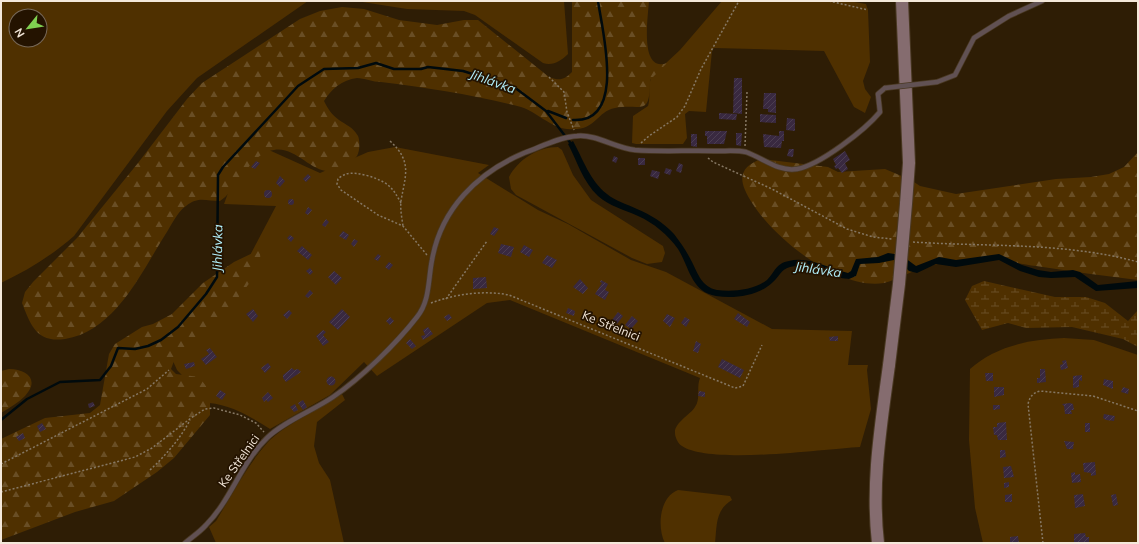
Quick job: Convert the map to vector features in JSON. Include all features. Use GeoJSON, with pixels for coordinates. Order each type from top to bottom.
{"type":"FeatureCollection","features":[{"type":"Feature","properties":{"kind":"main road"},"geometry":{"type":"LineString","coordinates":[[878,543],[875,510],[876,470],[899,284],[909,163],[902,1]]}},
{"type":"Feature","properties":{"kind":"lane"},"geometry":{"type":"LineString","coordinates":[[574,136],[587,136],[614,146],[636,150],[744,152],[788,170],[800,169],[819,160],[872,122],[880,112],[878,94],[885,88],[905,87],[938,82],[955,75],[974,38],[1009,16],[1042,1]]}},
{"type":"Feature","properties":{"kind":"lane","name":"Ke Střelnici"},"geometry":{"type":"LineString","coordinates":[[185,543],[206,525],[217,511],[244,469],[268,437],[335,396],[407,330],[426,305],[432,259],[442,227],[452,208],[464,194],[484,178],[522,154],[574,136]]}},
{"type":"Feature","properties":{"kind":"path"},"geometry":{"type":"LineString","coordinates":[[636,150],[649,136],[677,117],[685,106],[701,69],[739,1]]}},
{"type":"Feature","properties":{"kind":"path"},"geometry":{"type":"LineString","coordinates":[[829,1],[868,10]]}},
{"type":"Feature","properties":{"kind":"path"},"geometry":{"type":"LineString","coordinates":[[549,77],[564,92],[567,112],[574,136]]}},
{"type":"Feature","properties":{"kind":"path"},"geometry":{"type":"LineString","coordinates":[[744,152],[747,92]]}},
{"type":"Feature","properties":{"kind":"path"},"geometry":{"type":"LineString","coordinates":[[390,141],[399,151],[406,171],[407,178],[400,203]]}},
{"type":"Feature","properties":{"kind":"path"},"geometry":{"type":"LineString","coordinates":[[403,226],[400,203],[396,192],[386,184],[358,174],[345,174],[338,179],[337,184],[341,190],[378,215],[403,226],[423,252],[432,259]]}},
{"type":"Feature","properties":{"kind":"path"},"geometry":{"type":"LineString","coordinates":[[446,299],[487,241]]}},
{"type":"Feature","properties":{"kind":"path","name":"Ke Střelnici"},"geometry":{"type":"LineString","coordinates":[[426,305],[446,299],[496,292],[509,295],[734,388],[743,386],[762,345]]}},
{"type":"Feature","properties":{"kind":"path"},"geometry":{"type":"LineString","coordinates":[[1,464],[147,389],[169,370]]}},
{"type":"Feature","properties":{"kind":"path"},"geometry":{"type":"LineString","coordinates":[[1043,543],[1028,404],[1034,392],[1040,391],[1093,396],[1138,412]]}},
{"type":"Feature","properties":{"kind":"path"},"geometry":{"type":"LineString","coordinates":[[1,492],[135,457],[152,448],[205,409],[214,408],[240,415],[256,423],[268,437]]}},
{"type":"Feature","properties":{"kind":"path"},"geometry":{"type":"LineString","coordinates":[[150,470],[169,451],[184,431],[191,418]]}},
{"type":"Feature","properties":{"kind":"green space"},"geometry":{"type":"Polygon","coordinates":[[[1,1],[308,1],[197,78],[167,111],[74,236],[57,250],[21,273],[1,283],[1,1]]]}},
{"type":"Feature","properties":{"kind":"green space"},"geometry":{"type":"Polygon","coordinates":[[[356,1],[564,1],[568,54],[557,62],[550,64],[543,63],[475,15],[464,11],[407,9],[356,1]]]}},
{"type":"Feature","properties":{"kind":"green space"},"geometry":{"type":"Polygon","coordinates":[[[572,1],[649,1],[647,42],[649,52],[652,60],[658,64],[667,63],[650,80],[650,92],[646,104],[638,107],[624,107],[608,110],[584,128],[567,129],[561,128],[549,122],[527,109],[486,99],[360,78],[346,81],[334,89],[324,101],[334,116],[352,128],[358,136],[359,151],[354,159],[337,170],[327,171],[318,169],[293,153],[284,150],[274,150],[265,153],[251,164],[233,188],[220,201],[194,201],[180,212],[174,219],[125,298],[112,313],[98,325],[83,334],[55,340],[41,335],[32,326],[22,303],[25,292],[77,238],[138,163],[187,99],[202,83],[300,19],[320,11],[342,7],[364,9],[399,20],[437,25],[464,20],[478,20],[549,77],[559,79],[567,77],[572,72],[572,1]]]}},
{"type":"Feature","properties":{"kind":"green space"},"geometry":{"type":"Polygon","coordinates":[[[722,1],[849,1],[866,4],[868,10],[870,62],[863,81],[865,89],[871,97],[865,113],[854,107],[824,51],[714,48],[712,51],[706,112],[689,111],[685,114],[687,138],[683,144],[632,143],[633,116],[648,106],[652,76],[680,50],[722,1]]]}},
{"type":"Feature","properties":{"kind":"green space"},"geometry":{"type":"Polygon","coordinates":[[[260,146],[320,173],[368,152],[395,147],[489,165],[478,173],[538,210],[568,224],[631,260],[666,272],[772,329],[852,331],[848,365],[868,365],[867,370],[871,409],[860,447],[795,453],[741,455],[696,452],[679,444],[675,435],[675,429],[697,404],[700,378],[510,300],[487,303],[377,376],[364,362],[330,395],[270,429],[248,416],[226,406],[209,403],[177,370],[173,361],[218,316],[276,206],[224,204],[236,171],[260,146]]]}},
{"type":"Feature","properties":{"kind":"green space"},"geometry":{"type":"Polygon","coordinates":[[[558,147],[562,150],[573,175],[591,200],[663,246],[665,253],[662,262],[647,264],[632,258],[516,195],[511,189],[509,177],[518,165],[536,152],[543,149],[558,147]]]}},
{"type":"Feature","properties":{"kind":"green space"},"geometry":{"type":"Polygon","coordinates":[[[1138,152],[1138,280],[991,259],[960,260],[942,263],[925,267],[884,283],[865,283],[845,278],[824,268],[803,255],[784,240],[754,206],[745,190],[742,179],[744,171],[747,167],[755,161],[761,159],[828,167],[838,172],[885,169],[911,180],[920,186],[956,194],[1056,179],[1091,177],[1109,174],[1124,167],[1138,152]]]}},
{"type":"Feature","properties":{"kind":"green space"},"geometry":{"type":"Polygon","coordinates":[[[259,250],[260,262],[253,277],[242,292],[228,308],[174,361],[171,369],[176,374],[199,377],[206,386],[210,402],[210,415],[174,458],[157,472],[114,501],[75,512],[1,540],[1,439],[45,418],[90,413],[100,405],[109,354],[115,344],[142,327],[153,324],[172,314],[203,283],[234,262],[259,250]]]}},
{"type":"Feature","properties":{"kind":"green space"},"geometry":{"type":"Polygon","coordinates":[[[984,281],[1055,297],[1086,297],[1105,303],[1128,321],[1138,310],[1138,347],[1123,339],[1072,327],[1026,328],[1008,323],[982,330],[965,300],[972,286],[984,281]]]}},
{"type":"Feature","properties":{"kind":"green space"},"geometry":{"type":"Polygon","coordinates":[[[1064,338],[1094,340],[1138,355],[1138,543],[983,543],[975,508],[969,440],[970,369],[980,361],[1002,349],[1014,345],[1039,340],[1064,338]]]}},
{"type":"Feature","properties":{"kind":"green space"},"geometry":{"type":"Polygon","coordinates":[[[9,369],[26,373],[31,380],[31,385],[22,399],[1,413],[1,371],[9,369]]]}},
{"type":"Feature","properties":{"kind":"green space"},"geometry":{"type":"Polygon","coordinates":[[[342,394],[345,400],[317,422],[314,446],[319,463],[330,480],[344,543],[216,543],[209,527],[216,521],[260,451],[268,442],[283,430],[342,394]]]}},
{"type":"Feature","properties":{"kind":"green space"},"geometry":{"type":"Polygon","coordinates":[[[678,490],[730,496],[732,500],[722,509],[718,519],[715,543],[665,543],[662,537],[661,514],[667,499],[678,490]]]}},
{"type":"Feature","properties":{"kind":"water"},"geometry":{"type":"Polygon","coordinates":[[[573,141],[591,176],[601,189],[614,199],[657,219],[666,226],[684,248],[704,283],[717,290],[730,291],[756,286],[767,280],[778,266],[789,261],[804,260],[848,273],[851,271],[856,259],[878,257],[888,253],[901,255],[916,266],[939,257],[956,260],[999,254],[1022,265],[1038,270],[1051,272],[1073,270],[1080,272],[1098,285],[1138,281],[1138,288],[1096,291],[1075,277],[1039,277],[1020,271],[999,260],[956,267],[936,264],[917,273],[909,271],[901,263],[894,260],[879,263],[860,264],[856,276],[849,279],[805,267],[790,267],[782,271],[775,280],[761,291],[738,297],[723,297],[708,294],[696,284],[678,249],[660,230],[650,222],[617,208],[598,196],[584,178],[568,144],[573,141]]]}},
{"type":"Feature","properties":{"kind":"building"},"geometry":{"type":"Polygon","coordinates":[[[734,78],[742,78],[742,114],[733,113],[734,78]]]}},
{"type":"Feature","properties":{"kind":"building"},"geometry":{"type":"Polygon","coordinates":[[[764,93],[776,93],[776,113],[768,112],[768,109],[763,109],[764,93]]]}},
{"type":"Feature","properties":{"kind":"building"},"geometry":{"type":"Polygon","coordinates":[[[719,113],[737,114],[736,120],[719,119],[719,113]]]}},
{"type":"Feature","properties":{"kind":"building"},"geometry":{"type":"Polygon","coordinates":[[[760,114],[776,115],[776,123],[760,122],[760,114]]]}},
{"type":"Feature","properties":{"kind":"building"},"geometry":{"type":"Polygon","coordinates":[[[787,118],[795,119],[795,131],[786,130],[787,118]]]}},
{"type":"Feature","properties":{"kind":"building"},"geometry":{"type":"Polygon","coordinates":[[[705,131],[727,131],[724,144],[707,144],[707,136],[705,136],[705,131]]]}},
{"type":"Feature","properties":{"kind":"building"},"geometry":{"type":"Polygon","coordinates":[[[779,131],[784,131],[784,141],[782,141],[781,148],[764,147],[763,134],[779,136],[779,131]]]}},
{"type":"Feature","properties":{"kind":"building"},"geometry":{"type":"Polygon","coordinates":[[[736,133],[742,133],[741,146],[736,145],[736,133]]]}},
{"type":"Feature","properties":{"kind":"building"},"geometry":{"type":"Polygon","coordinates":[[[691,134],[697,134],[697,147],[691,146],[691,134]]]}},
{"type":"Feature","properties":{"kind":"building"},"geometry":{"type":"Polygon","coordinates":[[[789,149],[794,149],[793,157],[787,156],[789,149]]]}},
{"type":"Feature","properties":{"kind":"building"},"geometry":{"type":"Polygon","coordinates":[[[845,151],[850,160],[845,163],[848,169],[842,173],[834,166],[836,165],[833,159],[845,151]]]}},
{"type":"Feature","properties":{"kind":"building"},"geometry":{"type":"Polygon","coordinates":[[[614,156],[618,158],[616,163],[612,161],[614,156]]]}},
{"type":"Feature","properties":{"kind":"building"},"geometry":{"type":"Polygon","coordinates":[[[638,158],[645,158],[645,165],[638,165],[638,158]]]}},
{"type":"Feature","properties":{"kind":"building"},"geometry":{"type":"Polygon","coordinates":[[[256,161],[260,163],[255,169],[251,167],[256,161]]]}},
{"type":"Feature","properties":{"kind":"building"},"geometry":{"type":"Polygon","coordinates":[[[679,163],[683,165],[681,173],[676,171],[679,163]]]}},
{"type":"Feature","properties":{"kind":"building"},"geometry":{"type":"Polygon","coordinates":[[[666,168],[672,170],[670,175],[664,173],[666,168]]]}},
{"type":"Feature","properties":{"kind":"building"},"geometry":{"type":"Polygon","coordinates":[[[652,170],[660,172],[658,179],[650,176],[652,170]]]}},
{"type":"Feature","properties":{"kind":"building"},"geometry":{"type":"Polygon","coordinates":[[[308,174],[311,177],[306,182],[303,179],[308,174]]]}},
{"type":"Feature","properties":{"kind":"building"},"geometry":{"type":"Polygon","coordinates":[[[280,176],[285,181],[280,187],[276,183],[280,176]]]}},
{"type":"Feature","properties":{"kind":"building"},"geometry":{"type":"Polygon","coordinates":[[[266,190],[270,190],[272,194],[270,198],[266,198],[264,196],[264,192],[266,190]]]}},
{"type":"Feature","properties":{"kind":"building"},"geometry":{"type":"Polygon","coordinates":[[[291,199],[294,202],[291,205],[288,202],[291,199]]]}},
{"type":"Feature","properties":{"kind":"building"},"geometry":{"type":"Polygon","coordinates":[[[308,207],[312,210],[308,215],[305,213],[308,207]]]}},
{"type":"Feature","properties":{"kind":"building"},"geometry":{"type":"Polygon","coordinates":[[[326,219],[329,222],[325,227],[322,225],[326,219]]]}},
{"type":"Feature","properties":{"kind":"building"},"geometry":{"type":"Polygon","coordinates":[[[494,227],[499,229],[494,236],[490,234],[494,227]]]}},
{"type":"Feature","properties":{"kind":"building"},"geometry":{"type":"Polygon","coordinates":[[[343,231],[349,235],[346,240],[339,236],[343,231]]]}},
{"type":"Feature","properties":{"kind":"building"},"geometry":{"type":"Polygon","coordinates":[[[290,235],[294,238],[291,242],[287,238],[290,235]]]}},
{"type":"Feature","properties":{"kind":"building"},"geometry":{"type":"Polygon","coordinates":[[[354,239],[358,241],[354,247],[351,244],[354,239]]]}},
{"type":"Feature","properties":{"kind":"building"},"geometry":{"type":"Polygon","coordinates":[[[501,244],[514,247],[511,257],[498,253],[501,244]]]}},
{"type":"Feature","properties":{"kind":"building"},"geometry":{"type":"Polygon","coordinates":[[[524,245],[533,250],[529,257],[520,252],[524,245]]]}},
{"type":"Feature","properties":{"kind":"building"},"geometry":{"type":"Polygon","coordinates":[[[302,246],[312,255],[308,260],[297,251],[302,246]]]}},
{"type":"Feature","properties":{"kind":"building"},"geometry":{"type":"Polygon","coordinates":[[[378,254],[381,256],[378,261],[374,259],[378,254]]]}},
{"type":"Feature","properties":{"kind":"building"},"geometry":{"type":"Polygon","coordinates":[[[547,255],[557,260],[552,268],[542,263],[547,255]]]}},
{"type":"Feature","properties":{"kind":"building"},"geometry":{"type":"Polygon","coordinates":[[[389,262],[393,265],[389,270],[385,267],[389,262]]]}},
{"type":"Feature","properties":{"kind":"building"},"geometry":{"type":"Polygon","coordinates":[[[310,268],[313,272],[310,275],[306,271],[310,268]]]}},
{"type":"Feature","properties":{"kind":"building"},"geometry":{"type":"Polygon","coordinates":[[[334,271],[342,278],[336,285],[328,277],[334,271]]]}},
{"type":"Feature","properties":{"kind":"building"},"geometry":{"type":"Polygon","coordinates":[[[486,277],[487,288],[473,289],[473,278],[486,277]]]}},
{"type":"Feature","properties":{"kind":"building"},"geometry":{"type":"Polygon","coordinates":[[[580,279],[588,288],[583,294],[573,287],[580,279]]]}},
{"type":"Feature","properties":{"kind":"building"},"geometry":{"type":"Polygon","coordinates":[[[601,280],[608,284],[605,290],[609,292],[605,300],[595,294],[602,283],[600,282],[601,280]]]}},
{"type":"Feature","properties":{"kind":"building"},"geometry":{"type":"Polygon","coordinates":[[[310,290],[313,293],[308,298],[305,296],[310,290]]]}},
{"type":"Feature","properties":{"kind":"building"},"geometry":{"type":"Polygon","coordinates":[[[568,308],[575,311],[574,316],[566,313],[568,308]]]}},
{"type":"Feature","properties":{"kind":"building"},"geometry":{"type":"Polygon","coordinates":[[[253,309],[258,316],[253,322],[246,314],[253,309]]]}},
{"type":"Feature","properties":{"kind":"building"},"geometry":{"type":"Polygon","coordinates":[[[342,309],[350,317],[338,330],[329,322],[342,309]]]}},
{"type":"Feature","properties":{"kind":"building"},"geometry":{"type":"Polygon","coordinates":[[[289,310],[292,313],[287,319],[283,315],[289,310]]]}},
{"type":"Feature","properties":{"kind":"building"},"geometry":{"type":"Polygon","coordinates":[[[618,312],[623,316],[617,324],[612,320],[618,312]]]}},
{"type":"Feature","properties":{"kind":"building"},"geometry":{"type":"Polygon","coordinates":[[[738,313],[750,322],[747,327],[734,319],[738,313]]]}},
{"type":"Feature","properties":{"kind":"building"},"geometry":{"type":"Polygon","coordinates":[[[449,314],[452,318],[447,321],[444,317],[449,314]]]}},
{"type":"Feature","properties":{"kind":"building"},"geometry":{"type":"Polygon","coordinates":[[[667,314],[675,318],[670,327],[663,321],[667,314]]]}},
{"type":"Feature","properties":{"kind":"building"},"geometry":{"type":"Polygon","coordinates":[[[632,316],[638,321],[631,329],[625,325],[632,316]]]}},
{"type":"Feature","properties":{"kind":"building"},"geometry":{"type":"Polygon","coordinates":[[[390,317],[394,321],[390,325],[386,321],[390,317]]]}},
{"type":"Feature","properties":{"kind":"building"},"geometry":{"type":"Polygon","coordinates":[[[685,317],[690,320],[686,327],[681,323],[685,317]]]}},
{"type":"Feature","properties":{"kind":"building"},"geometry":{"type":"Polygon","coordinates":[[[428,327],[433,334],[423,340],[421,336],[425,335],[423,330],[428,327]]]}},
{"type":"Feature","properties":{"kind":"building"},"geometry":{"type":"Polygon","coordinates":[[[323,330],[326,332],[323,335],[329,342],[323,346],[316,336],[323,330]]]}},
{"type":"Feature","properties":{"kind":"building"},"geometry":{"type":"Polygon","coordinates":[[[838,336],[838,341],[830,341],[829,337],[838,336]]]}},
{"type":"Feature","properties":{"kind":"building"},"geometry":{"type":"Polygon","coordinates":[[[410,339],[416,346],[412,349],[406,343],[410,339]]]}},
{"type":"Feature","properties":{"kind":"building"},"geometry":{"type":"Polygon","coordinates":[[[696,341],[701,344],[698,353],[693,351],[696,341]]]}},
{"type":"Feature","properties":{"kind":"building"},"geometry":{"type":"Polygon","coordinates":[[[210,348],[217,357],[206,365],[201,359],[209,354],[206,350],[210,348]]]}},
{"type":"Feature","properties":{"kind":"building"},"geometry":{"type":"Polygon","coordinates":[[[722,359],[744,370],[740,378],[718,367],[722,359]]]}},
{"type":"Feature","properties":{"kind":"building"},"geometry":{"type":"Polygon","coordinates":[[[1066,360],[1068,368],[1061,370],[1060,365],[1063,364],[1062,361],[1066,360]]]}},
{"type":"Feature","properties":{"kind":"building"},"geometry":{"type":"Polygon","coordinates":[[[194,362],[195,366],[186,369],[184,364],[194,362]]]}},
{"type":"Feature","properties":{"kind":"building"},"geometry":{"type":"Polygon","coordinates":[[[268,363],[271,367],[265,373],[261,368],[268,363]]]}},
{"type":"Feature","properties":{"kind":"building"},"geometry":{"type":"Polygon","coordinates":[[[292,368],[294,370],[298,369],[301,372],[286,382],[283,375],[292,368]]]}},
{"type":"Feature","properties":{"kind":"building"},"geometry":{"type":"Polygon","coordinates":[[[1040,369],[1045,369],[1046,382],[1037,383],[1037,378],[1040,378],[1040,369]]]}},
{"type":"Feature","properties":{"kind":"building"},"geometry":{"type":"Polygon","coordinates":[[[985,373],[993,373],[993,381],[986,381],[985,373]]]}},
{"type":"Feature","properties":{"kind":"building"},"geometry":{"type":"Polygon","coordinates":[[[1082,375],[1082,381],[1079,380],[1079,387],[1073,388],[1073,376],[1082,375]]]}},
{"type":"Feature","properties":{"kind":"building"},"geometry":{"type":"Polygon","coordinates":[[[329,377],[333,377],[335,381],[333,385],[329,385],[327,383],[327,379],[329,377]]]}},
{"type":"Feature","properties":{"kind":"building"},"geometry":{"type":"Polygon","coordinates":[[[1104,379],[1113,381],[1113,389],[1103,385],[1104,379]]]}},
{"type":"Feature","properties":{"kind":"building"},"geometry":{"type":"Polygon","coordinates":[[[994,387],[1004,387],[1004,395],[994,397],[994,387]]]}},
{"type":"Feature","properties":{"kind":"building"},"geometry":{"type":"Polygon","coordinates":[[[1123,387],[1129,389],[1128,394],[1121,392],[1123,387]]]}},
{"type":"Feature","properties":{"kind":"building"},"geometry":{"type":"Polygon","coordinates":[[[220,390],[226,394],[222,400],[216,396],[220,390]]]}},
{"type":"Feature","properties":{"kind":"building"},"geometry":{"type":"Polygon","coordinates":[[[699,391],[705,392],[705,397],[698,396],[699,391]]]}},
{"type":"Feature","properties":{"kind":"building"},"geometry":{"type":"Polygon","coordinates":[[[268,392],[273,398],[268,402],[266,400],[264,402],[262,398],[268,392]]]}},
{"type":"Feature","properties":{"kind":"building"},"geometry":{"type":"Polygon","coordinates":[[[303,400],[307,407],[303,410],[298,403],[303,400]]]}},
{"type":"Feature","properties":{"kind":"building"},"geometry":{"type":"Polygon","coordinates":[[[93,402],[95,406],[89,408],[88,404],[93,402]]]}},
{"type":"Feature","properties":{"kind":"building"},"geometry":{"type":"Polygon","coordinates":[[[295,404],[298,410],[294,412],[290,407],[295,404]]]}},
{"type":"Feature","properties":{"kind":"building"},"geometry":{"type":"Polygon","coordinates":[[[1062,404],[1073,404],[1074,410],[1071,410],[1072,414],[1065,414],[1064,406],[1062,404]]]}},
{"type":"Feature","properties":{"kind":"building"},"geometry":{"type":"Polygon","coordinates":[[[993,405],[1000,405],[1000,409],[993,410],[993,405]]]}},
{"type":"Feature","properties":{"kind":"building"},"geometry":{"type":"Polygon","coordinates":[[[1104,414],[1115,416],[1114,421],[1103,418],[1104,414]]]}},
{"type":"Feature","properties":{"kind":"building"},"geometry":{"type":"Polygon","coordinates":[[[1006,422],[1007,440],[998,440],[997,435],[994,435],[993,427],[997,427],[997,423],[1006,422]]]}},
{"type":"Feature","properties":{"kind":"building"},"geometry":{"type":"Polygon","coordinates":[[[42,423],[46,429],[40,432],[37,426],[42,423]]]}},
{"type":"Feature","properties":{"kind":"building"},"geometry":{"type":"Polygon","coordinates":[[[1085,423],[1090,423],[1090,432],[1085,432],[1085,423]]]}},
{"type":"Feature","properties":{"kind":"building"},"geometry":{"type":"Polygon","coordinates":[[[23,433],[25,438],[19,441],[16,437],[23,433]]]}},
{"type":"Feature","properties":{"kind":"building"},"geometry":{"type":"Polygon","coordinates":[[[1064,441],[1074,442],[1073,449],[1067,449],[1064,441]]]}},
{"type":"Feature","properties":{"kind":"building"},"geometry":{"type":"Polygon","coordinates":[[[1000,450],[1005,450],[1006,457],[1000,458],[1000,450]]]}},
{"type":"Feature","properties":{"kind":"building"},"geometry":{"type":"Polygon","coordinates":[[[1095,462],[1096,475],[1091,476],[1091,473],[1084,472],[1083,463],[1095,462]]]}},
{"type":"Feature","properties":{"kind":"building"},"geometry":{"type":"Polygon","coordinates":[[[1011,466],[1014,477],[1004,478],[1003,467],[1011,466]]]}},
{"type":"Feature","properties":{"kind":"building"},"geometry":{"type":"Polygon","coordinates":[[[1075,472],[1075,475],[1080,474],[1081,482],[1072,483],[1071,473],[1075,472]]]}},
{"type":"Feature","properties":{"kind":"building"},"geometry":{"type":"Polygon","coordinates":[[[1009,482],[1009,487],[1004,488],[1004,483],[1009,482]]]}},
{"type":"Feature","properties":{"kind":"building"},"geometry":{"type":"Polygon","coordinates":[[[1012,494],[1012,502],[1005,502],[1005,495],[1012,494]]]}},
{"type":"Feature","properties":{"kind":"building"},"geometry":{"type":"Polygon","coordinates":[[[1083,494],[1085,506],[1075,508],[1074,495],[1083,494]]]}},
{"type":"Feature","properties":{"kind":"building"},"geometry":{"type":"Polygon","coordinates":[[[1116,494],[1118,505],[1113,506],[1111,495],[1116,494]]]}},
{"type":"Feature","properties":{"kind":"building"},"geometry":{"type":"Polygon","coordinates":[[[1085,533],[1086,537],[1089,537],[1089,543],[1074,543],[1074,534],[1085,533]]]}},
{"type":"Feature","properties":{"kind":"building"},"geometry":{"type":"Polygon","coordinates":[[[1018,536],[1019,543],[1010,543],[1010,537],[1018,536]]]}},
{"type":"Feature","properties":{"kind":"waterway"},"geometry":{"type":"LineString","coordinates":[[573,120],[590,117],[600,107],[606,91],[606,52],[598,1]]}},
{"type":"Feature","properties":{"kind":"waterway","name":"Jihlávka"},"geometry":{"type":"LineString","coordinates":[[1,420],[27,399],[60,382],[100,380],[111,366],[118,348],[135,349],[148,346],[161,340],[178,327],[206,294],[217,277],[218,175],[223,167],[298,86],[324,69],[358,68],[376,63],[394,69],[421,69],[428,67],[463,71],[514,87],[546,111],[572,145]]}},
{"type":"Feature","properties":{"kind":"waterway"},"geometry":{"type":"LineString","coordinates":[[548,111],[566,118]]}}]}
